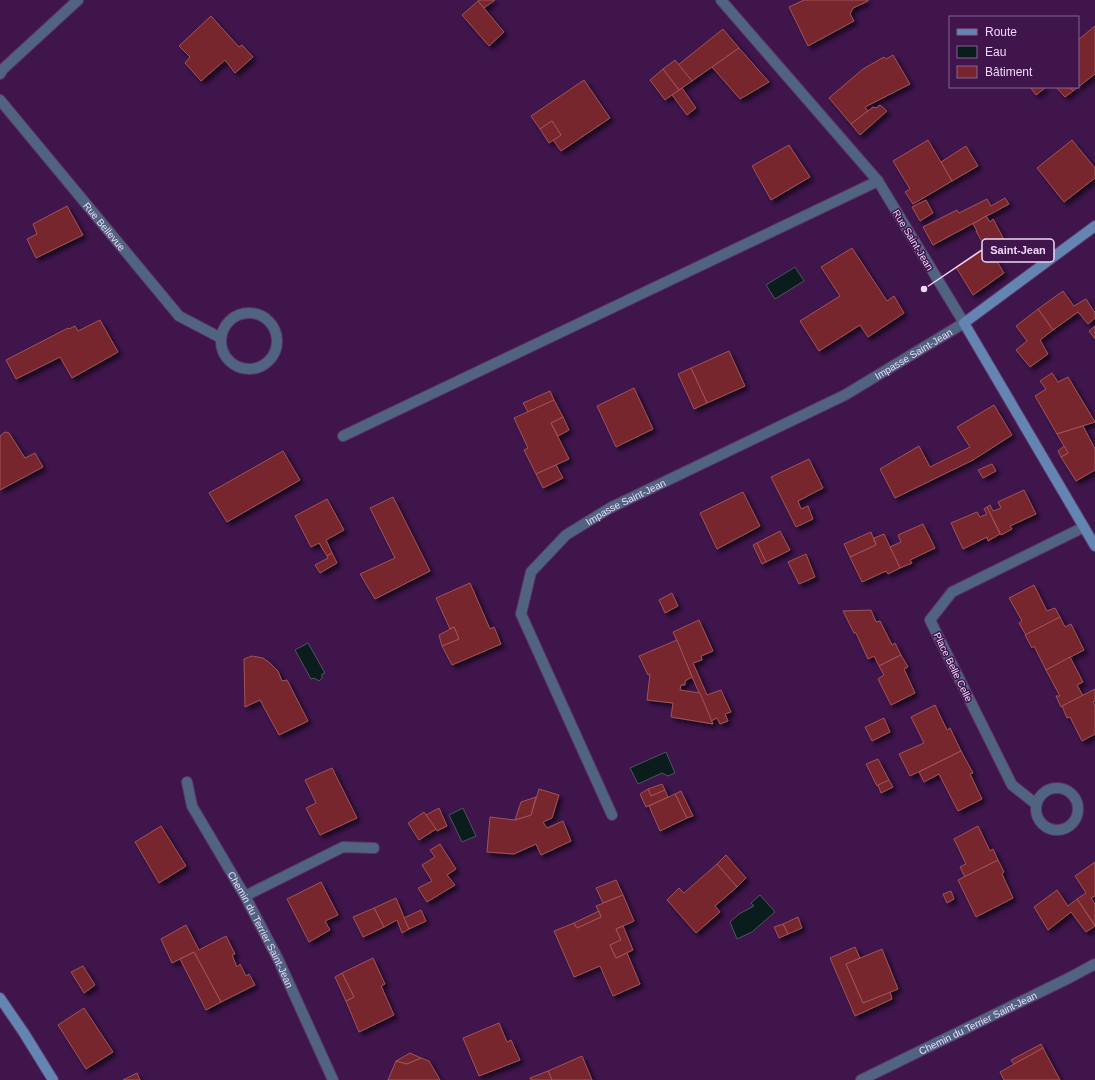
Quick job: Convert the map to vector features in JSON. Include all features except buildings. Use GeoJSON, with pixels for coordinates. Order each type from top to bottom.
{"type":"FeatureCollection","features":[{"type":"Feature","properties":{"kind":"street"},"geometry":{"type":"LineString","coordinates":[[0,74],[3,69],[78,0]]}},
{"type":"Feature","properties":{"kind":"street","name":"Rue Saint-Jean"},"geometry":{"type":"LineString","coordinates":[[721,0],[878,181],[964,323],[1095,546]]}},
{"type":"Feature","properties":{"kind":"street","name":"Rue Bellevue"},"geometry":{"type":"LineString","coordinates":[[0,100],[179,316],[221,338]]}},
{"type":"Feature","properties":{"kind":"street"},"geometry":{"type":"LineString","coordinates":[[343,436],[878,181]]}},
{"type":"Feature","properties":{"kind":"street"},"geometry":{"type":"LineString","coordinates":[[964,323],[1095,226]]}},
{"type":"Feature","properties":{"kind":"street"},"geometry":{"type":"LineString","coordinates":[[246,313],[255,314],[264,318],[271,324],[277,342],[275,351],[264,364],[256,368],[247,368],[238,367],[228,359],[222,348],[221,338],[229,322],[236,316],[246,313]]}},
{"type":"Feature","properties":{"kind":"street","name":"Impasse Saint-Jean"},"geometry":{"type":"LineString","coordinates":[[612,816],[521,614],[531,572],[566,535],[610,508],[845,394],[964,323]]}},
{"type":"Feature","properties":{"kind":"street","name":"Place Belle Celle"},"geometry":{"type":"LineString","coordinates":[[1036,804],[1012,786],[930,620],[952,592],[1084,527]]}},
{"type":"Feature","properties":{"kind":"street","name":"Chemin du Terrier Saint-Jean"},"geometry":{"type":"LineString","coordinates":[[187,782],[192,806],[245,896],[278,959],[332,1080]]}},
{"type":"Feature","properties":{"kind":"street"},"geometry":{"type":"LineString","coordinates":[[1058,788],[1064,789],[1071,793],[1075,799],[1078,805],[1078,813],[1071,825],[1059,830],[1052,830],[1046,828],[1037,817],[1035,811],[1036,804],[1039,797],[1044,792],[1058,788]]}},
{"type":"Feature","properties":{"kind":"street"},"geometry":{"type":"LineString","coordinates":[[245,896],[343,847],[374,848]]}},
{"type":"Feature","properties":{"kind":"street","name":"Chemin du Terrier Saint-Jean"},"geometry":{"type":"LineString","coordinates":[[861,1080],[1095,964]]}},
{"type":"Feature","properties":{"kind":"street"},"geometry":{"type":"LineString","coordinates":[[0,998],[54,1080]]}},
{"type":"Feature","properties":{"kind":"water"},"geometry":{"type":"Polygon","coordinates":[[[795,267],[804,281],[775,299],[766,285],[795,267]]]}},
{"type":"Feature","properties":{"kind":"water"},"geometry":{"type":"Polygon","coordinates":[[[308,643],[325,673],[322,674],[322,678],[319,681],[314,678],[311,679],[295,650],[308,643]]]}},
{"type":"Feature","properties":{"kind":"water"},"geometry":{"type":"Polygon","coordinates":[[[666,752],[675,773],[668,776],[662,773],[638,784],[630,768],[666,752]]]}},
{"type":"Feature","properties":{"kind":"water"},"geometry":{"type":"Polygon","coordinates":[[[463,808],[476,836],[462,842],[449,815],[463,808]]]}},
{"type":"Feature","properties":{"kind":"water"},"geometry":{"type":"Polygon","coordinates":[[[760,895],[775,912],[752,932],[737,939],[730,922],[739,914],[754,906],[751,903],[760,895]]]}},
{"type":"Feature","properties":{"kind":"place","name":"Saint-Jean"},"geometry":{"type":"Point","coordinates":[924,289]}}]}
